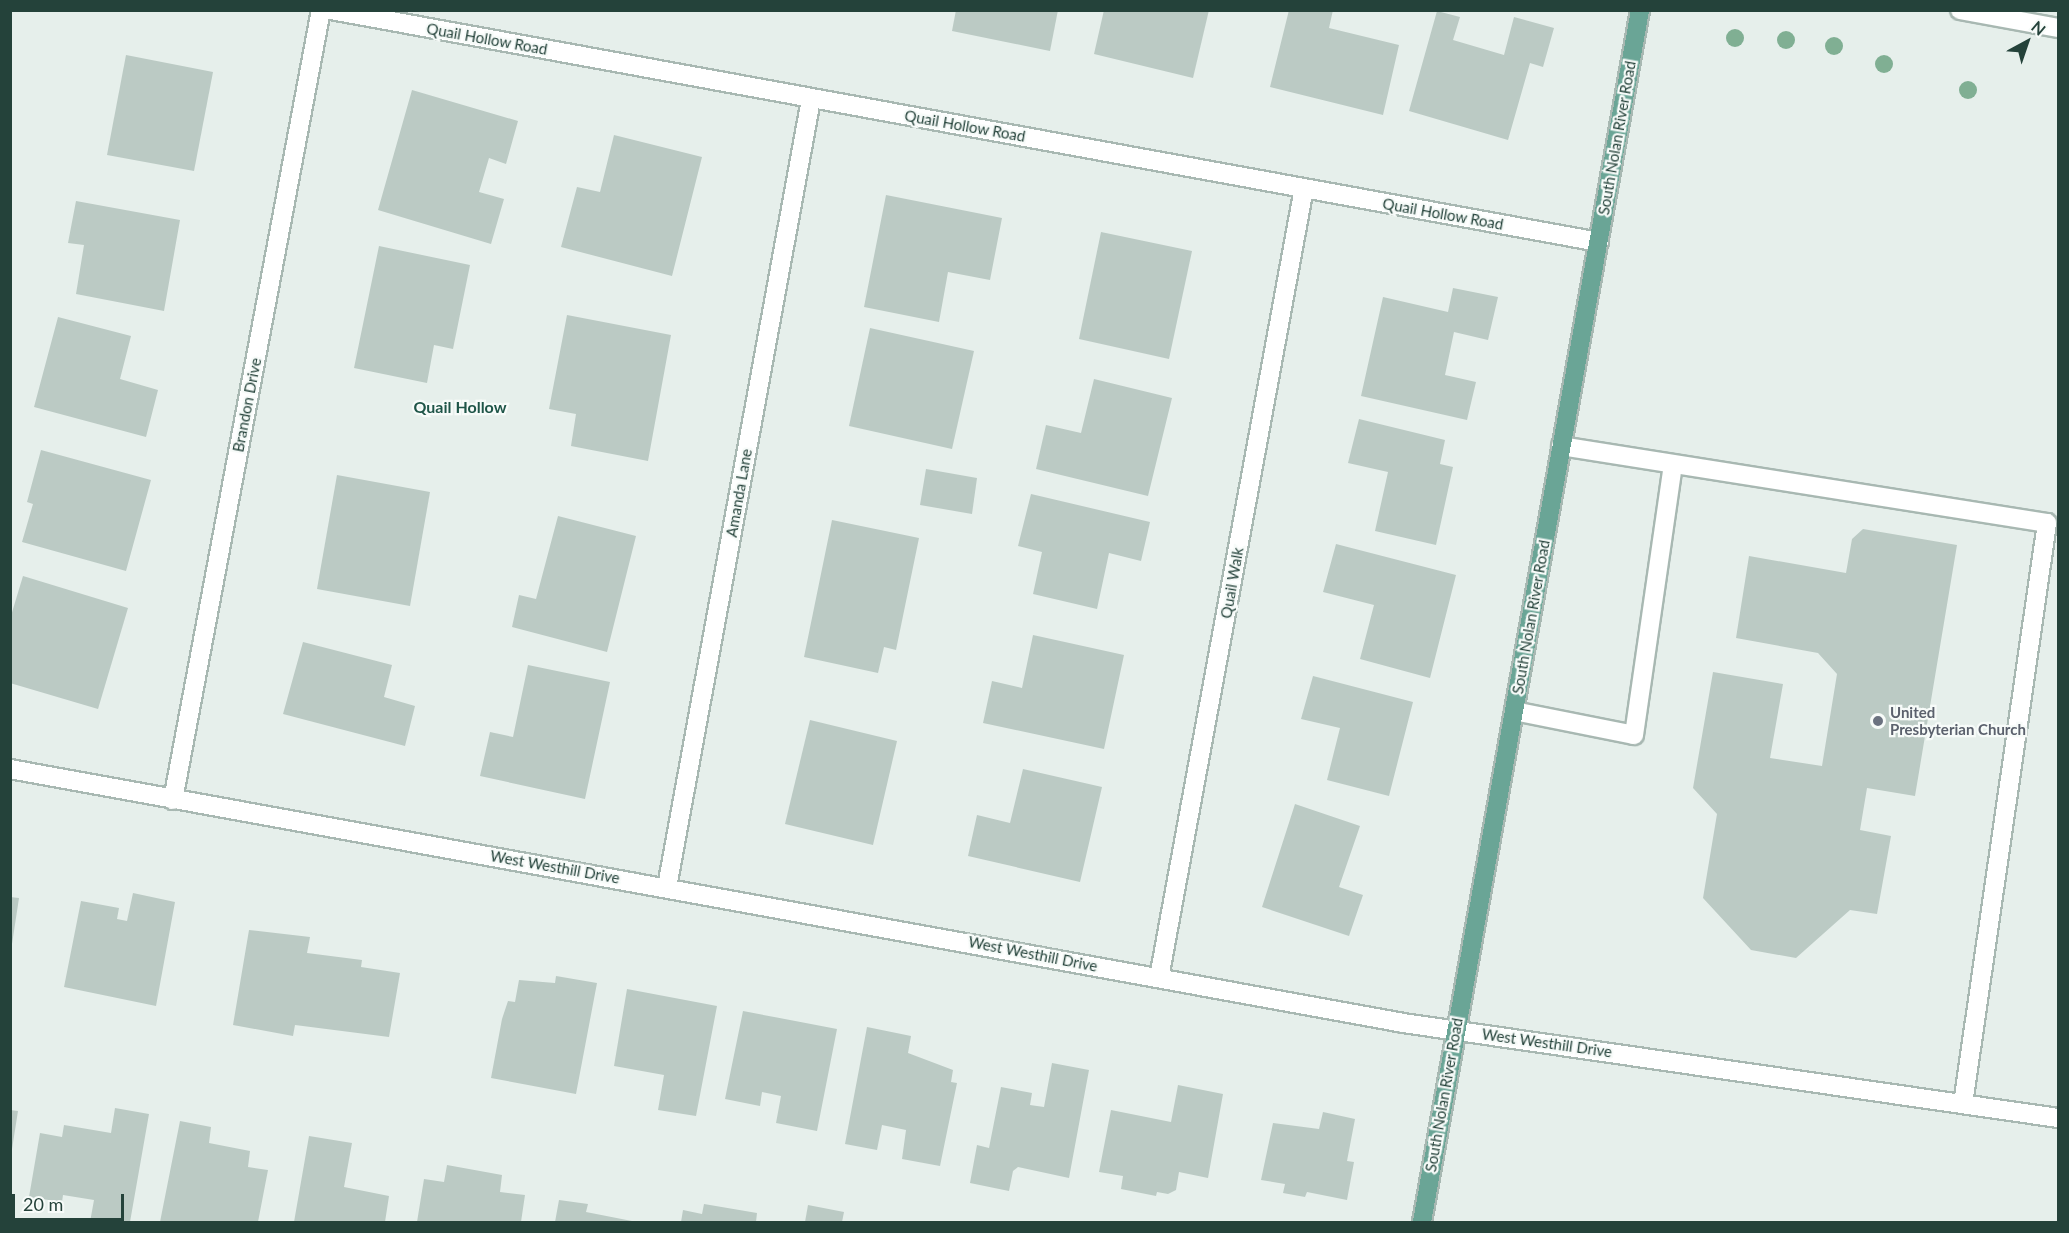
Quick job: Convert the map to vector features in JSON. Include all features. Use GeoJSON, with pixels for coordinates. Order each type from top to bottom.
{"type":"FeatureCollection","features":[{"type":"Feature","properties":{"kind":"main road","name":"South Nolan River Road"},"geometry":{"type":"LineString","coordinates":[[1422,1222],[1454,1030],[1640,10]]}},
{"type":"Feature","properties":{"kind":"street","name":"Brandon Drive"},"geometry":{"type":"LineString","coordinates":[[173,800],[321,10]]}},
{"type":"Feature","properties":{"kind":"street","name":"Quail Hollow Road"},"geometry":{"type":"LineString","coordinates":[[331,10],[1599,242]]}},
{"type":"Feature","properties":{"kind":"street"},"geometry":{"type":"LineString","coordinates":[[1960,10],[2058,28]]}},
{"type":"Feature","properties":{"kind":"street","name":"Amanda Lane"},"geometry":{"type":"LineString","coordinates":[[667,887],[811,99]]}},
{"type":"Feature","properties":{"kind":"street","name":"Quail Walk"},"geometry":{"type":"LineString","coordinates":[[1159,978],[1304,188]]}},
{"type":"Feature","properties":{"kind":"street"},"geometry":{"type":"LineString","coordinates":[[1561,446],[2053,524],[1963,1104]]}},
{"type":"Feature","properties":{"kind":"street"},"geometry":{"type":"LineString","coordinates":[[1514,711],[1634,735],[1673,465]]}},
{"type":"Feature","properties":{"kind":"street","name":"West Westhill Drive"},"geometry":{"type":"LineString","coordinates":[[10,769],[1454,1030],[2058,1118]]}},
{"type":"Feature","properties":{"kind":"building"},"geometry":{"type":"Polygon","coordinates":[[[956,10],[1058,10],[1050,51],[952,31],[956,10]]]}},
{"type":"Feature","properties":{"kind":"building"},"geometry":{"type":"Polygon","coordinates":[[[1104,10],[1209,10],[1193,78],[1094,54],[1104,10]]]}},
{"type":"Feature","properties":{"kind":"building"},"geometry":{"type":"Polygon","coordinates":[[[1289,10],[1333,10],[1329,28],[1399,45],[1383,115],[1270,87],[1289,10]]]}},
{"type":"Feature","properties":{"kind":"building"},"geometry":{"type":"Polygon","coordinates":[[[1437,11],[1460,17],[1453,40],[1504,55],[1514,17],[1554,28],[1543,67],[1530,63],[1508,140],[1409,111],[1437,11]]]}},
{"type":"Feature","properties":{"kind":"building"},"geometry":{"type":"Polygon","coordinates":[[[126,55],[213,72],[194,171],[107,155],[126,55]]]}},
{"type":"Feature","properties":{"kind":"building"},"geometry":{"type":"Polygon","coordinates":[[[412,90],[518,121],[506,164],[489,158],[479,192],[504,199],[491,244],[378,210],[412,90]]]}},
{"type":"Feature","properties":{"kind":"building"},"geometry":{"type":"Polygon","coordinates":[[[614,135],[702,157],[672,276],[561,247],[577,187],[600,192],[614,135]]]}},
{"type":"Feature","properties":{"kind":"building"},"geometry":{"type":"Polygon","coordinates":[[[886,195],[1002,218],[990,280],[948,272],[939,322],[864,307],[886,195]]]}},
{"type":"Feature","properties":{"kind":"building"},"geometry":{"type":"Polygon","coordinates":[[[76,201],[180,220],[164,311],[76,294],[84,245],[68,243],[76,201]]]}},
{"type":"Feature","properties":{"kind":"building"},"geometry":{"type":"Polygon","coordinates":[[[1101,232],[1192,251],[1169,359],[1079,339],[1101,232]]]}},
{"type":"Feature","properties":{"kind":"building"},"geometry":{"type":"Polygon","coordinates":[[[379,246],[470,265],[453,349],[434,345],[427,383],[354,368],[379,246]]]}},
{"type":"Feature","properties":{"kind":"building"},"geometry":{"type":"Polygon","coordinates":[[[1453,288],[1498,297],[1488,340],[1454,332],[1445,375],[1476,382],[1467,420],[1361,396],[1383,297],[1448,312],[1453,288]]]}},
{"type":"Feature","properties":{"kind":"building"},"geometry":{"type":"Polygon","coordinates":[[[567,315],[671,335],[648,461],[571,446],[576,414],[549,409],[567,315]]]}},
{"type":"Feature","properties":{"kind":"building"},"geometry":{"type":"Polygon","coordinates":[[[58,317],[131,336],[120,379],[158,390],[146,437],[34,407],[58,317]]]}},
{"type":"Feature","properties":{"kind":"building"},"geometry":{"type":"Polygon","coordinates":[[[870,328],[974,351],[952,449],[849,426],[870,328]]]}},
{"type":"Feature","properties":{"kind":"building"},"geometry":{"type":"Polygon","coordinates":[[[1094,379],[1172,398],[1148,496],[1036,469],[1046,425],[1081,433],[1094,379]]]}},
{"type":"Feature","properties":{"kind":"building"},"geometry":{"type":"Polygon","coordinates":[[[1359,419],[1445,440],[1440,464],[1453,467],[1436,545],[1375,531],[1388,472],[1348,463],[1359,419]]]}},
{"type":"Feature","properties":{"kind":"building"},"geometry":{"type":"Polygon","coordinates":[[[41,450],[151,480],[126,571],[22,542],[33,504],[27,502],[41,450]]]}},
{"type":"Feature","properties":{"kind":"building"},"geometry":{"type":"Polygon","coordinates":[[[926,469],[977,478],[972,514],[920,505],[926,469]]]}},
{"type":"Feature","properties":{"kind":"building"},"geometry":{"type":"Polygon","coordinates":[[[337,475],[430,492],[410,606],[317,589],[337,475]]]}},
{"type":"Feature","properties":{"kind":"building"},"geometry":{"type":"Polygon","coordinates":[[[1031,494],[1150,522],[1141,561],[1109,553],[1097,609],[1033,594],[1042,552],[1018,546],[1031,494]]]}},
{"type":"Feature","properties":{"kind":"building"},"geometry":{"type":"Polygon","coordinates":[[[558,516],[636,536],[607,652],[512,627],[519,595],[536,599],[558,516]]]}},
{"type":"Feature","properties":{"kind":"building"},"geometry":{"type":"Polygon","coordinates":[[[832,520],[919,538],[896,650],[884,647],[878,673],[804,657],[832,520]]]}},
{"type":"Feature","properties":{"kind":"building","name":"United Presbyterian Church"},"geometry":{"type":"Polygon","coordinates":[[[1863,529],[1957,545],[1915,796],[1867,788],[1860,830],[1891,836],[1877,914],[1850,910],[1796,958],[1751,950],[1703,898],[1717,814],[1693,788],[1713,672],[1783,684],[1770,758],[1822,766],[1837,674],[1818,653],[1736,638],[1749,556],[1846,573],[1852,539],[1863,529]]]}},
{"type":"Feature","properties":{"kind":"building"},"geometry":{"type":"Polygon","coordinates":[[[1336,544],[1456,575],[1430,678],[1360,659],[1374,605],[1323,592],[1336,544]]]}},
{"type":"Feature","properties":{"kind":"building"},"geometry":{"type":"Polygon","coordinates":[[[23,576],[128,608],[98,709],[10,683],[10,619],[23,576]]]}},
{"type":"Feature","properties":{"kind":"building"},"geometry":{"type":"Polygon","coordinates":[[[1033,635],[1124,655],[1104,749],[983,723],[992,681],[1022,688],[1033,635]]]}},
{"type":"Feature","properties":{"kind":"building"},"geometry":{"type":"Polygon","coordinates":[[[303,642],[392,665],[384,697],[415,706],[405,746],[283,714],[303,642]]]}},
{"type":"Feature","properties":{"kind":"building"},"geometry":{"type":"Polygon","coordinates":[[[528,665],[610,682],[585,799],[480,776],[490,732],[513,737],[528,665]]]}},
{"type":"Feature","properties":{"kind":"building"},"geometry":{"type":"Polygon","coordinates":[[[1313,676],[1413,702],[1389,796],[1327,780],[1340,728],[1301,719],[1313,676]]]}},
{"type":"Feature","properties":{"kind":"building"},"geometry":{"type":"Polygon","coordinates":[[[810,720],[897,741],[873,845],[785,824],[810,720]]]}},
{"type":"Feature","properties":{"kind":"building"},"geometry":{"type":"Polygon","coordinates":[[[1023,769],[1102,787],[1080,882],[968,856],[977,815],[1010,823],[1023,769]]]}},
{"type":"Feature","properties":{"kind":"building"},"geometry":{"type":"Polygon","coordinates":[[[1295,804],[1360,826],[1339,887],[1363,895],[1349,936],[1262,907],[1295,804]]]}},
{"type":"Feature","properties":{"kind":"building"},"geometry":{"type":"Polygon","coordinates":[[[133,893],[175,902],[156,1006],[64,987],[81,901],[119,908],[117,919],[127,921],[133,893]]]}},
{"type":"Feature","properties":{"kind":"building"},"geometry":{"type":"Polygon","coordinates":[[[10,897],[19,898],[12,944],[10,944],[10,897]]]}},
{"type":"Feature","properties":{"kind":"building"},"geometry":{"type":"Polygon","coordinates":[[[249,930],[310,937],[307,953],[362,960],[361,967],[400,973],[389,1037],[295,1025],[293,1036],[233,1025],[249,930]]]}},
{"type":"Feature","properties":{"kind":"building"},"geometry":{"type":"Polygon","coordinates":[[[556,976],[597,983],[576,1094],[491,1078],[502,1019],[508,1001],[515,1002],[519,980],[555,983],[556,976]]]}},
{"type":"Feature","properties":{"kind":"building"},"geometry":{"type":"Polygon","coordinates":[[[627,989],[717,1006],[696,1116],[658,1110],[664,1075],[614,1066],[627,989]]]}},
{"type":"Feature","properties":{"kind":"building"},"geometry":{"type":"Polygon","coordinates":[[[743,1011],[837,1029],[817,1131],[776,1123],[781,1096],[762,1092],[760,1106],[725,1099],[743,1011]]]}},
{"type":"Feature","properties":{"kind":"building"},"geometry":{"type":"Polygon","coordinates":[[[867,1027],[911,1036],[908,1053],[953,1070],[951,1082],[957,1083],[940,1166],[902,1159],[906,1130],[882,1125],[877,1150],[845,1144],[867,1027]]]}},
{"type":"Feature","properties":{"kind":"building"},"geometry":{"type":"Polygon","coordinates":[[[1052,1063],[1089,1070],[1069,1178],[1018,1167],[1013,1171],[1009,1191],[970,1183],[977,1145],[989,1148],[1001,1087],[1032,1093],[1030,1105],[1044,1107],[1052,1063]]]}},
{"type":"Feature","properties":{"kind":"building"},"geometry":{"type":"Polygon","coordinates":[[[1178,1085],[1223,1094],[1208,1178],[1179,1172],[1176,1190],[1168,1194],[1157,1192],[1156,1196],[1121,1189],[1123,1176],[1099,1172],[1111,1110],[1171,1122],[1178,1085]]]}},
{"type":"Feature","properties":{"kind":"building"},"geometry":{"type":"Polygon","coordinates":[[[115,1108],[149,1114],[130,1222],[90,1222],[94,1200],[63,1195],[62,1202],[29,1197],[40,1133],[62,1137],[64,1125],[111,1133],[115,1108]]]}},
{"type":"Feature","properties":{"kind":"building"},"geometry":{"type":"Polygon","coordinates":[[[10,1110],[18,1111],[12,1149],[10,1149],[10,1110]]]}},
{"type":"Feature","properties":{"kind":"building"},"geometry":{"type":"Polygon","coordinates":[[[1323,1112],[1355,1119],[1347,1161],[1354,1162],[1347,1200],[1307,1192],[1305,1197],[1283,1193],[1285,1184],[1261,1180],[1273,1123],[1319,1129],[1323,1112]]]}},
{"type":"Feature","properties":{"kind":"building"},"geometry":{"type":"Polygon","coordinates":[[[180,1121],[211,1127],[209,1143],[250,1151],[248,1167],[268,1170],[258,1222],[160,1222],[180,1121]]]}},
{"type":"Feature","properties":{"kind":"building"},"geometry":{"type":"Polygon","coordinates":[[[309,1136],[352,1143],[344,1187],[389,1196],[385,1222],[294,1222],[309,1136]]]}},
{"type":"Feature","properties":{"kind":"building"},"geometry":{"type":"Polygon","coordinates":[[[447,1165],[502,1175],[500,1192],[525,1195],[521,1222],[417,1222],[424,1179],[444,1182],[447,1165]]]}},
{"type":"Feature","properties":{"kind":"building"},"geometry":{"type":"Polygon","coordinates":[[[559,1200],[588,1204],[586,1212],[637,1222],[555,1222],[559,1200]]]}},
{"type":"Feature","properties":{"kind":"building"},"geometry":{"type":"Polygon","coordinates":[[[704,1204],[757,1213],[756,1222],[681,1222],[683,1210],[702,1214],[704,1204]]]}},
{"type":"Feature","properties":{"kind":"building"},"geometry":{"type":"Polygon","coordinates":[[[808,1205],[844,1212],[842,1222],[805,1222],[808,1205]]]}},
{"type":"Feature","properties":{"kind":"place","name":"United Presbyterian Church"},"geometry":{"type":"Point","coordinates":[1878,721]}},
{"type":"Feature","properties":{"kind":"district","name":"Quail Hollow"},"geometry":{"type":"Point","coordinates":[460,407]}}]}
